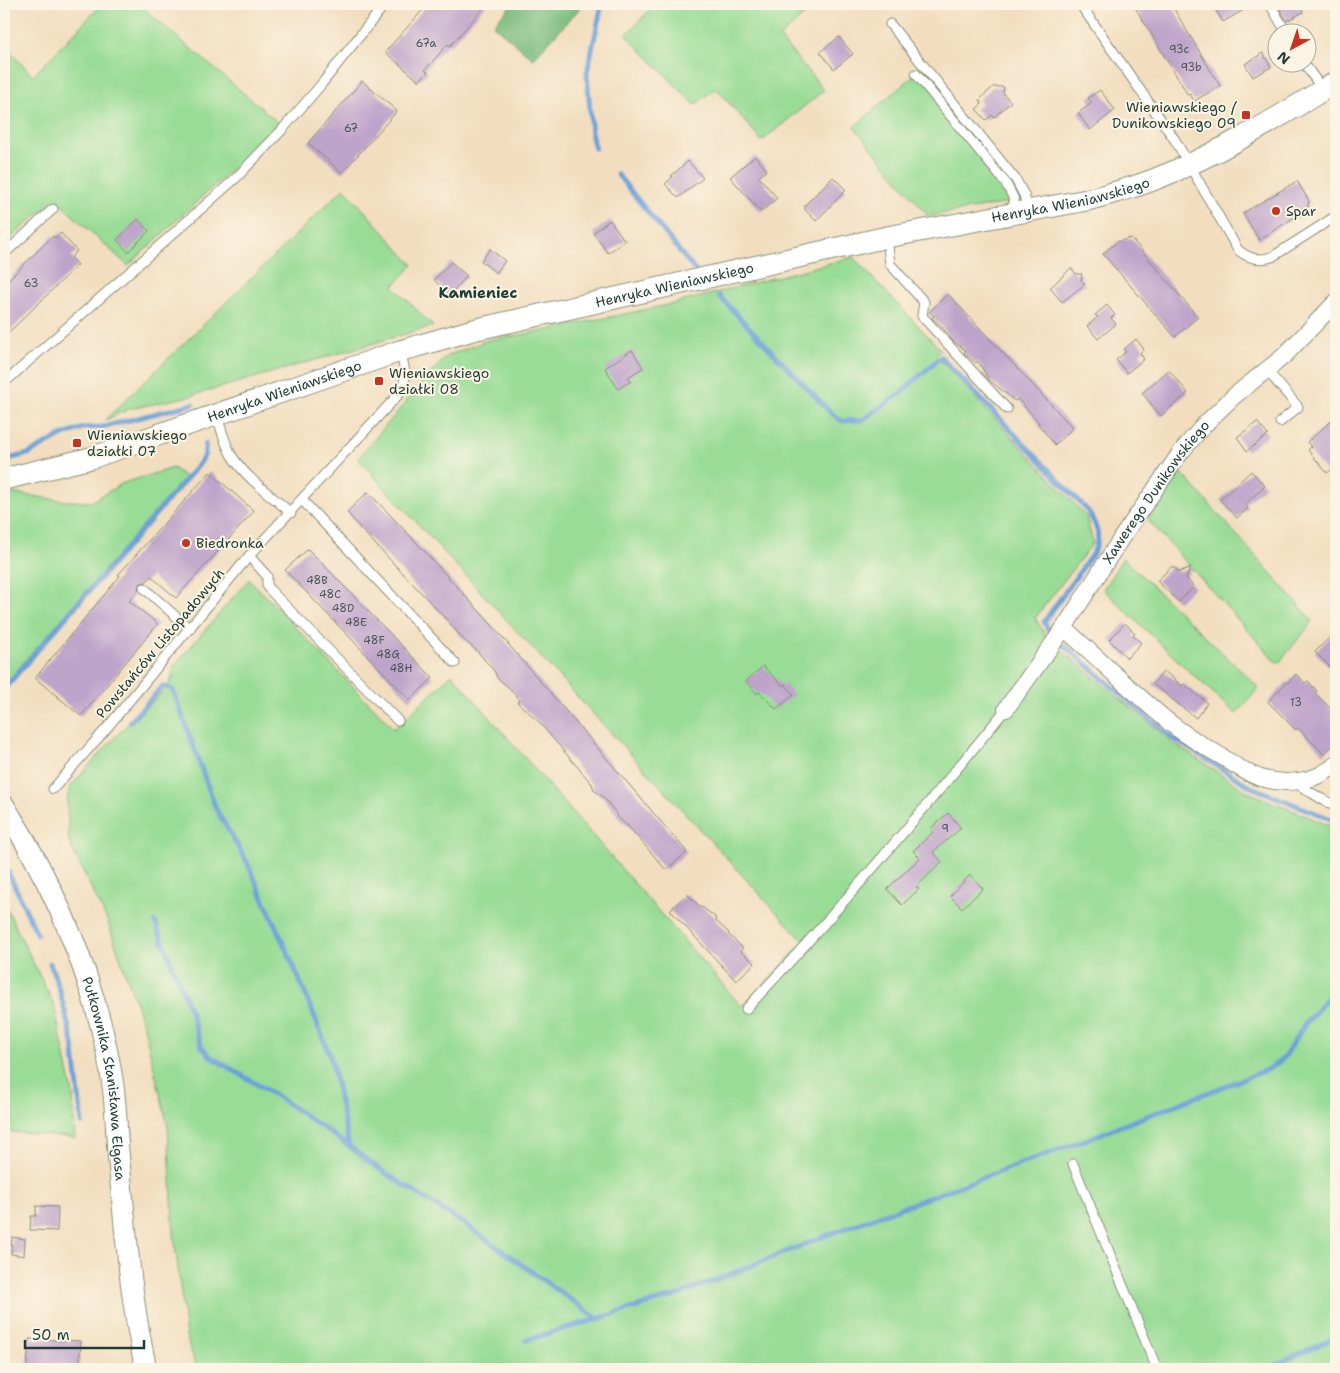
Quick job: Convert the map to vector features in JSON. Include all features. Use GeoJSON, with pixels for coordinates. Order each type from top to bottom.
{"type":"FeatureCollection","features":[{"type":"Feature","properties":{"kind":"street","name":"Henryka Wieniawskiego"},"geometry":{"type":"LineString","coordinates":[[4,479],[91,458],[217,416],[400,351],[473,330],[887,237],[1087,200],[1116,192],[1154,180],[1188,165],[1240,138],[1330,86]]}},
{"type":"Feature","properties":{"kind":"street","name":"Xawerego Dunikowskiego"},"geometry":{"type":"LineString","coordinates":[[1006,709],[1064,628],[1122,537],[1181,452],[1204,425],[1284,356],[1336,302]]}},
{"type":"Feature","properties":{"kind":"street"},"geometry":{"type":"LineString","coordinates":[[1064,628],[1170,722],[1196,741],[1260,778],[1279,782],[1294,782],[1315,777],[1330,770],[1336,764]]}},
{"type":"Feature","properties":{"kind":"street","name":"Pułkownika Stanisława Elgasa"},"geometry":{"type":"LineString","coordinates":[[4,806],[44,876],[72,936],[99,1017],[112,1082],[132,1287],[146,1369]]}},
{"type":"Feature","properties":{"kind":"lane"},"geometry":{"type":"LineString","coordinates":[[4,383],[236,178],[281,131],[320,86],[385,4]]}},
{"type":"Feature","properties":{"kind":"lane"},"geometry":{"type":"LineString","coordinates":[[1080,4],[1175,140],[1238,250],[1245,256],[1256,260],[1272,257],[1333,218],[1336,221]]}},
{"type":"Feature","properties":{"kind":"lane"},"geometry":{"type":"LineString","coordinates":[[1270,4],[1280,22]]}},
{"type":"Feature","properties":{"kind":"lane"},"geometry":{"type":"LineString","coordinates":[[890,24],[1016,180],[1024,195],[1022,211]]}},
{"type":"Feature","properties":{"kind":"lane"},"geometry":{"type":"LineString","coordinates":[[1314,72],[1330,86]]}},
{"type":"Feature","properties":{"kind":"lane"},"geometry":{"type":"LineString","coordinates":[[916,74],[1005,182],[1012,197],[1022,211]]}},
{"type":"Feature","properties":{"kind":"lane"},"geometry":{"type":"LineString","coordinates":[[4,254],[53,209]]}},
{"type":"Feature","properties":{"kind":"lane"},"geometry":{"type":"LineString","coordinates":[[887,237],[890,264],[924,302],[922,316],[1007,409]]}},
{"type":"Feature","properties":{"kind":"lane","name":"Powstańców Listopadowych"},"geometry":{"type":"LineString","coordinates":[[53,789],[106,729],[249,556],[291,513],[400,393],[406,377],[400,351]]}},
{"type":"Feature","properties":{"kind":"lane"},"geometry":{"type":"LineString","coordinates":[[1266,370],[1298,407],[1280,422]]}},
{"type":"Feature","properties":{"kind":"lane"},"geometry":{"type":"LineString","coordinates":[[217,416],[236,462],[291,513]]}},
{"type":"Feature","properties":{"kind":"lane"},"geometry":{"type":"LineString","coordinates":[[302,500],[455,663]]}},
{"type":"Feature","properties":{"kind":"lane"},"geometry":{"type":"LineString","coordinates":[[249,556],[267,576],[269,589],[398,721]]}},
{"type":"Feature","properties":{"kind":"lane"},"geometry":{"type":"LineString","coordinates":[[144,588],[190,629]]}},
{"type":"Feature","properties":{"kind":"lane"},"geometry":{"type":"LineString","coordinates":[[746,1009],[803,948],[945,784],[1006,709]]}},
{"type":"Feature","properties":{"kind":"lane"},"geometry":{"type":"LineString","coordinates":[[1294,782],[1336,806]]}},
{"type":"Feature","properties":{"kind":"lane"},"geometry":{"type":"LineString","coordinates":[[1073,1164],[1158,1369]]}},
{"type":"Feature","properties":{"kind":"green space"},"geometry":{"type":"Polygon","coordinates":[[[102,4],[138,4],[280,124],[128,266],[55,199],[4,244],[4,45],[33,76],[102,4]]]}},
{"type":"Feature","properties":{"kind":"green space"},"geometry":{"type":"Polygon","coordinates":[[[512,4],[584,4],[533,59],[493,25],[512,4]]]}},
{"type":"Feature","properties":{"kind":"green space"},"geometry":{"type":"Polygon","coordinates":[[[655,4],[817,4],[779,37],[824,90],[762,141],[716,88],[695,105],[626,35],[655,4]]]}},
{"type":"Feature","properties":{"kind":"green space"},"geometry":{"type":"Polygon","coordinates":[[[919,71],[1027,200],[928,216],[854,127],[919,71]]]}},
{"type":"Feature","properties":{"kind":"green space"},"geometry":{"type":"Polygon","coordinates":[[[344,188],[413,265],[393,286],[433,326],[191,396],[129,409],[105,420],[344,188]]]}},
{"type":"Feature","properties":{"kind":"green space"},"geometry":{"type":"Polygon","coordinates":[[[853,257],[941,350],[936,356],[1086,516],[1093,543],[1035,618],[1048,639],[1176,745],[1248,792],[1336,828],[1336,1369],[197,1369],[186,1336],[174,1235],[168,1127],[144,1027],[107,920],[69,843],[67,801],[70,787],[120,732],[166,689],[171,681],[174,666],[249,579],[394,729],[452,674],[742,1007],[804,942],[358,459],[423,381],[447,356],[488,340],[538,332],[677,303],[853,257]]]}},
{"type":"Feature","properties":{"kind":"green space"},"geometry":{"type":"Polygon","coordinates":[[[173,468],[185,477],[4,685],[4,492],[67,501],[91,502],[123,483],[173,468]]]}},
{"type":"Feature","properties":{"kind":"green space"},"geometry":{"type":"Polygon","coordinates":[[[1181,472],[1313,621],[1278,664],[1148,520],[1181,472]]]}},
{"type":"Feature","properties":{"kind":"green space"},"geometry":{"type":"Polygon","coordinates":[[[1123,558],[1259,688],[1236,714],[1103,589],[1123,558]]]}},
{"type":"Feature","properties":{"kind":"green space"},"geometry":{"type":"Polygon","coordinates":[[[4,903],[54,1005],[73,1094],[75,1138],[4,1131],[4,903]]]}},
{"type":"Feature","properties":{"kind":"building"},"geometry":{"type":"Polygon","coordinates":[[[428,4],[487,4],[450,46],[448,44],[425,70],[428,72],[419,81],[385,52],[428,4]]]}},
{"type":"Feature","properties":{"kind":"building"},"geometry":{"type":"Polygon","coordinates":[[[1133,4],[1171,4],[1220,86],[1194,101],[1190,94],[1188,95],[1133,4]]]}},
{"type":"Feature","properties":{"kind":"building"},"geometry":{"type":"Polygon","coordinates":[[[1212,4],[1254,4],[1223,22],[1212,4]]]}},
{"type":"Feature","properties":{"kind":"building"},"geometry":{"type":"Polygon","coordinates":[[[1277,4],[1298,4],[1303,12],[1287,21],[1277,4]]]}},
{"type":"Feature","properties":{"kind":"building"},"geometry":{"type":"Polygon","coordinates":[[[839,37],[853,54],[834,69],[820,52],[839,37]]]}},
{"type":"Feature","properties":{"kind":"building"},"geometry":{"type":"Polygon","coordinates":[[[1263,53],[1268,62],[1268,69],[1253,77],[1245,64],[1263,53]]]}},
{"type":"Feature","properties":{"kind":"building"},"geometry":{"type":"Polygon","coordinates":[[[362,81],[397,111],[342,173],[308,143],[362,81]]]}},
{"type":"Feature","properties":{"kind":"building"},"geometry":{"type":"Polygon","coordinates":[[[993,87],[1004,87],[1003,93],[1011,102],[994,117],[992,115],[986,120],[976,109],[982,104],[979,100],[993,87]]]}},
{"type":"Feature","properties":{"kind":"building"},"geometry":{"type":"Polygon","coordinates":[[[1100,90],[1115,110],[1090,130],[1078,113],[1092,103],[1088,98],[1100,90]]]}},
{"type":"Feature","properties":{"kind":"building"},"geometry":{"type":"Polygon","coordinates":[[[755,156],[767,170],[759,177],[777,198],[761,212],[730,177],[755,156]]]}},
{"type":"Feature","properties":{"kind":"building"},"geometry":{"type":"Polygon","coordinates":[[[688,161],[703,178],[678,198],[665,184],[688,161]]]}},
{"type":"Feature","properties":{"kind":"building"},"geometry":{"type":"Polygon","coordinates":[[[833,177],[846,190],[816,221],[805,210],[805,205],[833,177]]]}},
{"type":"Feature","properties":{"kind":"building","name":"Spar"},"geometry":{"type":"Polygon","coordinates":[[[1297,181],[1309,201],[1305,217],[1298,215],[1259,240],[1243,213],[1297,181]]]}},
{"type":"Feature","properties":{"kind":"building"},"geometry":{"type":"Polygon","coordinates":[[[138,219],[149,231],[128,252],[117,240],[138,219]]]}},
{"type":"Feature","properties":{"kind":"building"},"geometry":{"type":"Polygon","coordinates":[[[610,220],[625,241],[608,253],[593,233],[610,220]]]}},
{"type":"Feature","properties":{"kind":"building"},"geometry":{"type":"Polygon","coordinates":[[[61,233],[77,251],[71,257],[78,265],[4,337],[4,284],[53,236],[55,238],[61,233]]]}},
{"type":"Feature","properties":{"kind":"building"},"geometry":{"type":"Polygon","coordinates":[[[1131,238],[1198,317],[1175,337],[1103,254],[1117,242],[1131,238]]]}},
{"type":"Feature","properties":{"kind":"building"},"geometry":{"type":"Polygon","coordinates":[[[490,249],[505,261],[496,273],[481,261],[490,249]]]}},
{"type":"Feature","properties":{"kind":"building"},"geometry":{"type":"Polygon","coordinates":[[[451,262],[467,276],[450,295],[434,280],[451,262]]]}},
{"type":"Feature","properties":{"kind":"building"},"geometry":{"type":"Polygon","coordinates":[[[1071,268],[1076,274],[1082,274],[1081,280],[1085,284],[1062,302],[1050,288],[1071,268]]]}},
{"type":"Feature","properties":{"kind":"building"},"geometry":{"type":"Polygon","coordinates":[[[948,294],[1073,428],[1055,445],[1018,399],[1015,401],[989,380],[978,361],[976,363],[964,353],[966,351],[952,340],[932,318],[934,316],[929,312],[948,294]]]}},
{"type":"Feature","properties":{"kind":"building"},"geometry":{"type":"Polygon","coordinates":[[[1107,305],[1115,315],[1111,318],[1116,324],[1098,339],[1087,326],[1098,317],[1095,315],[1107,305]]]}},
{"type":"Feature","properties":{"kind":"building"},"geometry":{"type":"Polygon","coordinates":[[[1136,339],[1144,349],[1140,353],[1144,359],[1127,373],[1116,360],[1126,352],[1124,349],[1136,339]]]}},
{"type":"Feature","properties":{"kind":"building"},"geometry":{"type":"Polygon","coordinates":[[[632,350],[643,368],[628,377],[631,381],[618,389],[605,368],[632,350]]]}},
{"type":"Feature","properties":{"kind":"building"},"geometry":{"type":"Polygon","coordinates":[[[1169,370],[1188,393],[1161,416],[1142,393],[1169,370]]]}},
{"type":"Feature","properties":{"kind":"building"},"geometry":{"type":"Polygon","coordinates":[[[1336,417],[1336,466],[1327,473],[1308,450],[1311,447],[1307,442],[1336,417]]]}},
{"type":"Feature","properties":{"kind":"building"},"geometry":{"type":"Polygon","coordinates":[[[1257,422],[1268,435],[1247,451],[1237,437],[1257,422]]]}},
{"type":"Feature","properties":{"kind":"building"},"geometry":{"type":"Polygon","coordinates":[[[1251,471],[1265,486],[1245,504],[1248,508],[1237,518],[1220,500],[1251,471]]]}},
{"type":"Feature","properties":{"kind":"building"},"geometry":{"type":"Polygon","coordinates":[[[210,472],[254,511],[176,598],[151,576],[146,582],[139,584],[138,591],[129,601],[158,624],[81,716],[35,678],[120,576],[118,575],[210,472]]]}},
{"type":"Feature","properties":{"kind":"building"},"geometry":{"type":"Polygon","coordinates":[[[368,492],[491,624],[687,852],[666,870],[629,827],[617,817],[604,798],[594,790],[592,784],[538,721],[517,702],[520,700],[497,678],[495,672],[477,651],[463,639],[347,512],[368,492]]]}},
{"type":"Feature","properties":{"kind":"building"},"geometry":{"type":"Polygon","coordinates":[[[308,549],[433,678],[410,700],[285,570],[308,549]]]}},
{"type":"Feature","properties":{"kind":"building"},"geometry":{"type":"Polygon","coordinates":[[[1172,566],[1179,572],[1191,567],[1186,578],[1194,587],[1179,602],[1157,581],[1172,566]]]}},
{"type":"Feature","properties":{"kind":"building"},"geometry":{"type":"Polygon","coordinates":[[[1125,623],[1135,633],[1133,635],[1141,643],[1127,658],[1109,640],[1125,623]]]}},
{"type":"Feature","properties":{"kind":"building"},"geometry":{"type":"Polygon","coordinates":[[[1336,631],[1336,673],[1315,652],[1336,631]]]}},
{"type":"Feature","properties":{"kind":"building"},"geometry":{"type":"Polygon","coordinates":[[[763,666],[783,686],[785,684],[794,695],[776,709],[759,692],[757,694],[746,681],[763,666]]]}},
{"type":"Feature","properties":{"kind":"building"},"geometry":{"type":"Polygon","coordinates":[[[1164,671],[1182,686],[1184,684],[1207,703],[1196,718],[1153,684],[1164,671]]]}},
{"type":"Feature","properties":{"kind":"building"},"geometry":{"type":"Polygon","coordinates":[[[1296,674],[1305,683],[1308,681],[1317,691],[1315,693],[1336,714],[1336,742],[1324,754],[1268,702],[1296,674]]]}},
{"type":"Feature","properties":{"kind":"building"},"geometry":{"type":"Polygon","coordinates":[[[948,813],[961,828],[933,852],[942,862],[916,887],[919,889],[902,905],[887,889],[920,858],[913,851],[933,832],[930,829],[948,813]]]}},
{"type":"Feature","properties":{"kind":"building"},"geometry":{"type":"Polygon","coordinates":[[[970,875],[983,889],[962,908],[950,896],[970,875]]]}},
{"type":"Feature","properties":{"kind":"building"},"geometry":{"type":"Polygon","coordinates":[[[687,894],[701,908],[715,917],[716,921],[743,948],[740,951],[755,963],[736,981],[670,910],[687,894]]]}},
{"type":"Feature","properties":{"kind":"building"},"geometry":{"type":"Polygon","coordinates":[[[36,1206],[58,1207],[57,1231],[30,1230],[31,1216],[36,1216],[36,1206]]]}},
{"type":"Feature","properties":{"kind":"building"},"geometry":{"type":"Polygon","coordinates":[[[12,1237],[25,1239],[24,1256],[11,1254],[12,1237]]]}},
{"type":"Feature","properties":{"kind":"building"},"geometry":{"type":"Polygon","coordinates":[[[29,1339],[81,1341],[79,1367],[46,1365],[46,1369],[27,1369],[29,1339]]]}},
{"type":"Feature","properties":{"kind":"waterway"},"geometry":{"type":"LineString","coordinates":[[595,148],[592,137],[587,73],[602,4]]}},
{"type":"Feature","properties":{"kind":"waterway"},"geometry":{"type":"LineString","coordinates":[[617,174],[698,274]]}},
{"type":"Feature","properties":{"kind":"waterway"},"geometry":{"type":"LineString","coordinates":[[719,296],[831,413],[842,421],[862,420],[897,396],[941,357],[1088,511],[1096,527],[1098,536],[1093,553],[1044,622],[1049,631]]}},
{"type":"Feature","properties":{"kind":"waterway"},"geometry":{"type":"LineString","coordinates":[[4,460],[28,454],[61,436],[83,428],[102,427],[193,404]]}},
{"type":"Feature","properties":{"kind":"waterway"},"geometry":{"type":"LineString","coordinates":[[4,689],[200,463],[205,454],[205,444]]}},
{"type":"Feature","properties":{"kind":"waterway"},"geometry":{"type":"LineString","coordinates":[[1064,645],[1171,737],[1251,787],[1336,821]]}},
{"type":"Feature","properties":{"kind":"waterway"},"geometry":{"type":"LineString","coordinates":[[130,722],[163,686],[173,690],[216,809],[247,862],[298,976],[331,1058],[349,1146],[379,1169],[466,1225],[598,1319]]}},
{"type":"Feature","properties":{"kind":"waterway"},"geometry":{"type":"LineString","coordinates":[[4,863],[37,934]]}},
{"type":"Feature","properties":{"kind":"waterway"},"geometry":{"type":"LineString","coordinates":[[155,922],[188,1005],[202,1047],[211,1057],[275,1095],[349,1146]]}},
{"type":"Feature","properties":{"kind":"waterway"},"geometry":{"type":"LineString","coordinates":[[50,963],[60,992],[73,1043],[82,1123]]}},
{"type":"Feature","properties":{"kind":"waterway"},"geometry":{"type":"LineString","coordinates":[[526,1340],[678,1295],[843,1229],[1069,1146],[1269,1069],[1284,1058],[1304,1025],[1336,988]]}},
{"type":"Feature","properties":{"kind":"waterway"},"geometry":{"type":"LineString","coordinates":[[1267,1369],[1336,1337]]}},
{"type":"Feature","properties":{"kind":"place","name":"Wieniawskiego / Dunikowskiego 09"},"geometry":{"type":"Point","coordinates":[1246,115]}},
{"type":"Feature","properties":{"kind":"place","name":"Spar"},"geometry":{"type":"Point","coordinates":[1276,211]}},
{"type":"Feature","properties":{"kind":"place","name":"Wieniawskiego działki 08"},"geometry":{"type":"Point","coordinates":[379,381]}},
{"type":"Feature","properties":{"kind":"place","name":"Wieniawskiego działki 07"},"geometry":{"type":"Point","coordinates":[77,443]}},
{"type":"Feature","properties":{"kind":"place","name":"Biedronka"},"geometry":{"type":"Point","coordinates":[186,543]}},
{"type":"Feature","properties":{"kind":"district","name":"Kamieniec"},"geometry":{"type":"Point","coordinates":[478,293]}}]}
